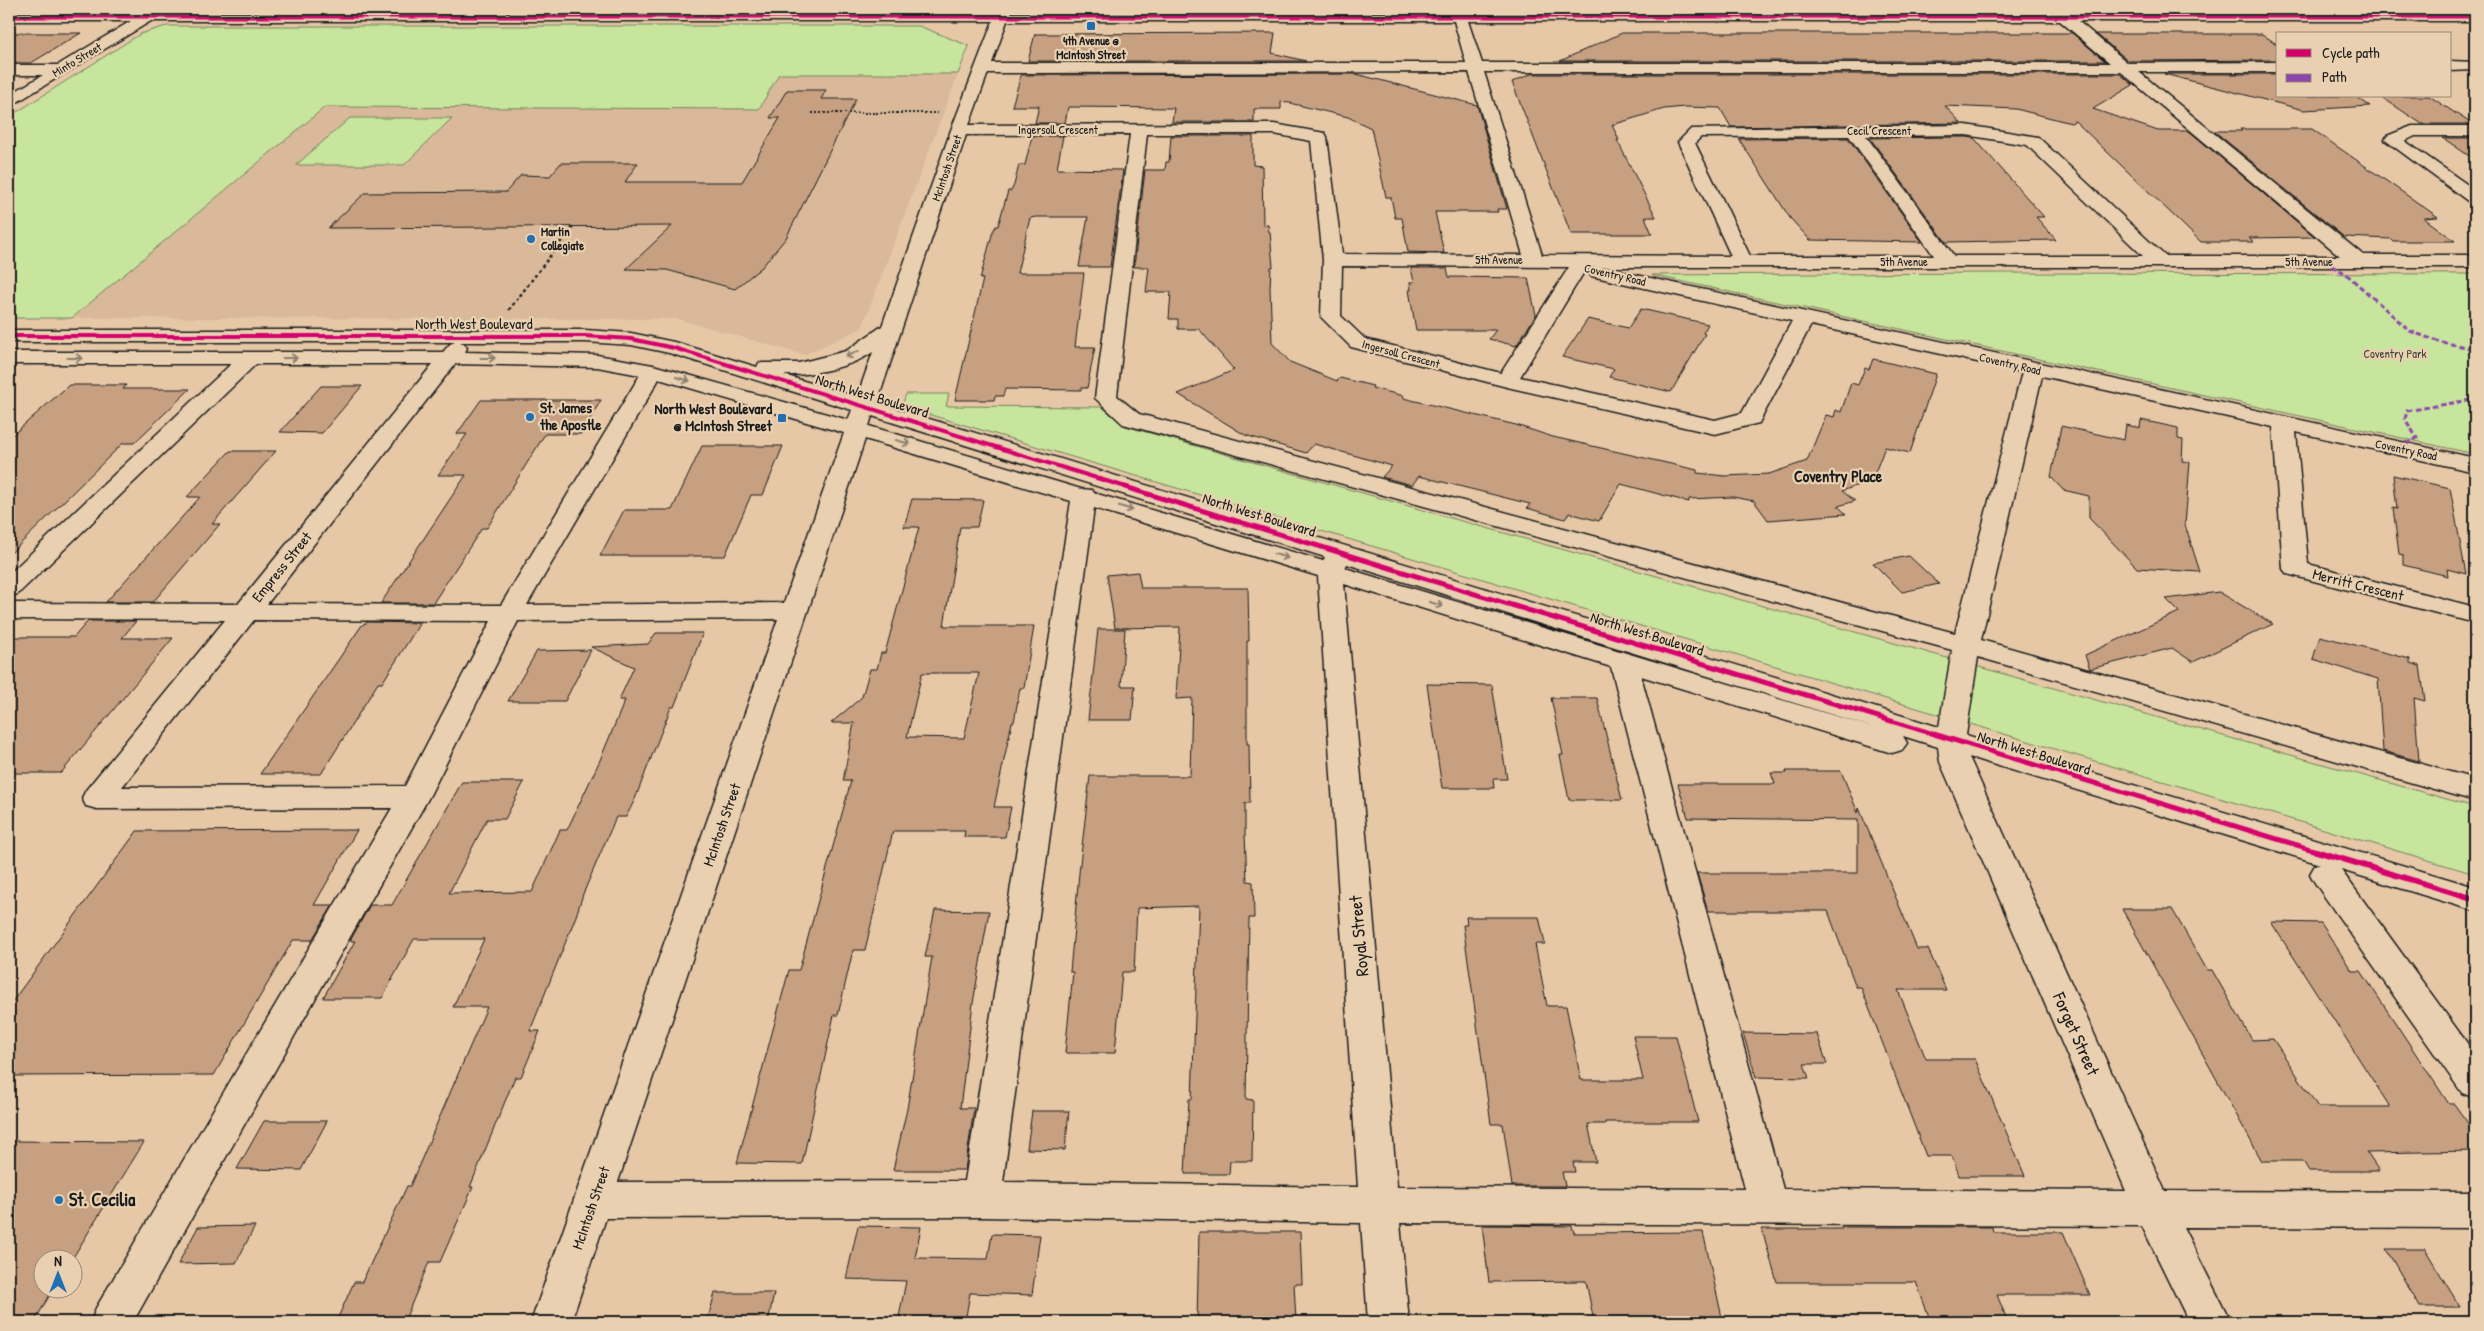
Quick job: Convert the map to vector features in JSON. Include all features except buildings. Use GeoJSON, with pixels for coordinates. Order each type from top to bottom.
{"type":"FeatureCollection","features":[{"type":"Feature","properties":{"kind":"street"},"geometry":{"type":"LineString","coordinates":[[290,18],[302,9]]}},
{"type":"Feature","properties":{"kind":"street"},"geometry":{"type":"LineString","coordinates":[[2327,17],[2342,9]]}},
{"type":"Feature","properties":{"kind":"street"},"geometry":{"type":"LineString","coordinates":[[2382,9],[2416,17]]}},
{"type":"Feature","properties":{"kind":"street"},"geometry":{"type":"LineString","coordinates":[[9,17],[290,18],[438,13],[1004,12],[1292,13],[1460,17],[1578,13],[1860,13],[2064,17],[2144,13],[2327,17],[2475,16]]}},
{"type":"Feature","properties":{"kind":"street","name":"McIntosh Street"},"geometry":{"type":"LineString","coordinates":[[551,1322],[962,122],[1004,12]]}},
{"type":"Feature","properties":{"kind":"street"},"geometry":{"type":"LineString","coordinates":[[1460,17],[1540,260]]}},
{"type":"Feature","properties":{"kind":"street"},"geometry":{"type":"LineString","coordinates":[[2064,17],[2359,262]]}},
{"type":"Feature","properties":{"kind":"street","name":"Minto Street"},"geometry":{"type":"LineString","coordinates":[[9,102],[146,18]]}},
{"type":"Feature","properties":{"kind":"street"},"geometry":{"type":"LineString","coordinates":[[2452,66],[2475,66]]}},
{"type":"Feature","properties":{"kind":"street"},"geometry":{"type":"LineString","coordinates":[[983,68],[2276,67]]}},
{"type":"Feature","properties":{"kind":"street"},"geometry":{"type":"LineString","coordinates":[[9,70],[60,70]]}},
{"type":"Feature","properties":{"kind":"street","name":"Ingersoll Crescent"},"geometry":{"type":"LineString","coordinates":[[962,122],[1139,130],[1274,129],[1319,137],[1333,260],[1331,317],[1358,343],[1507,381],[1715,427],[1751,418],[1804,318]]}},
{"type":"Feature","properties":{"kind":"street"},"geometry":{"type":"LineString","coordinates":[[1139,130],[1106,398],[1131,419],[1966,645],[2475,790]]}},
{"type":"Feature","properties":{"kind":"street","name":"Cecil Crescent"},"geometry":{"type":"LineString","coordinates":[[1744,261],[1686,142],[1697,132],[1966,130],[2032,141],[2160,262]]}},
{"type":"Feature","properties":{"kind":"street"},"geometry":{"type":"LineString","coordinates":[[1854,131],[1948,262]]}},
{"type":"Feature","properties":{"kind":"street"},"geometry":{"type":"LineString","coordinates":[[2475,131],[2412,131],[2393,140],[2475,198]]}},
{"type":"Feature","properties":{"kind":"street","name":"5th Avenue"},"geometry":{"type":"LineString","coordinates":[[1333,260],[2475,261]]}},
{"type":"Feature","properties":{"kind":"street","name":"Coventry Road"},"geometry":{"type":"LineString","coordinates":[[1540,260],[2475,464]]}},
{"type":"Feature","properties":{"kind":"street"},"geometry":{"type":"LineString","coordinates":[[1507,381],[1578,267]]}},
{"type":"Feature","properties":{"kind":"street"},"geometry":{"type":"LineString","coordinates":[[738,367],[799,369],[853,356],[892,328]]}},
{"type":"Feature","properties":{"kind":"street","name":"North West Boulevard"},"geometry":{"type":"LineString","coordinates":[[9,336],[586,336],[631,339],[674,348],[738,367],[860,418],[1084,495],[1335,562],[1624,663],[1953,751],[2475,900]]}},
{"type":"Feature","properties":{"kind":"street"},"geometry":{"type":"LineString","coordinates":[[9,377],[57,336]]}},
{"type":"Feature","properties":{"kind":"street","name":"Empress Street"},"geometry":{"type":"LineString","coordinates":[[414,797],[98,798],[449,358],[478,336]]}},
{"type":"Feature","properties":{"kind":"street","name":"North West Boulevard"},"geometry":{"type":"LineString","coordinates":[[9,358],[449,358],[597,361],[653,370],[860,418],[1953,751],[2326,874],[2475,919]]}},
{"type":"Feature","properties":{"kind":"street"},"geometry":{"type":"LineString","coordinates":[[9,588],[250,358]]}},
{"type":"Feature","properties":{"kind":"street"},"geometry":{"type":"LineString","coordinates":[[1953,751],[1966,645],[2033,369]]}},
{"type":"Feature","properties":{"kind":"street"},"geometry":{"type":"LineString","coordinates":[[111,1322],[414,797],[509,614],[653,370]]}},
{"type":"Feature","properties":{"kind":"street","name":"Merritt Crescent"},"geometry":{"type":"LineString","coordinates":[[2284,423],[2296,568],[2475,615]]}},
{"type":"Feature","properties":{"kind":"street"},"geometry":{"type":"LineString","coordinates":[[981,1199],[1084,495]]}},
{"type":"Feature","properties":{"kind":"street","name":"Royal Street"},"geometry":{"type":"LineString","coordinates":[[1335,562],[1388,1322]]}},
{"type":"Feature","properties":{"kind":"street"},"geometry":{"type":"LineString","coordinates":[[9,611],[509,614],[796,611]]}},
{"type":"Feature","properties":{"kind":"street"},"geometry":{"type":"LineString","coordinates":[[1624,663],[1768,1205]]}},
{"type":"Feature","properties":{"kind":"street","name":"Forget Street"},"geometry":{"type":"LineString","coordinates":[[1953,751],[2153,1208],[2210,1322]]}},
{"type":"Feature","properties":{"kind":"street"},"geometry":{"type":"LineString","coordinates":[[2326,874],[2475,1082]]}},
{"type":"Feature","properties":{"kind":"street"},"geometry":{"type":"LineString","coordinates":[[594,1200],[981,1199],[1380,1205],[1768,1205],[2475,1210]]}},
{"type":"Feature","properties":{"kind":"path"},"geometry":{"type":"LineString","coordinates":[[812,113],[962,122]]}},
{"type":"Feature","properties":{"kind":"path"},"geometry":{"type":"LineString","coordinates":[[478,336],[573,226]]}},
{"type":"Feature","properties":{"kind":"shaded area"},"geometry":{"type":"Polygon","coordinates":[[[592,9],[985,9],[592,10],[592,9]]]}},
{"type":"Feature","properties":{"kind":"shaded area","name":"Martin Collegiate"},"geometry":{"type":"Polygon","coordinates":[[[779,74],[958,74],[862,328],[804,355],[678,319],[72,318],[325,107],[759,109],[779,74]]]}},
{"type":"Feature","properties":{"kind":"green space"},"geometry":{"type":"Polygon","coordinates":[[[166,26],[919,26],[969,46],[958,74],[779,74],[759,109],[325,107],[72,318],[9,318],[9,117],[140,34],[166,26]]]}},
{"type":"Feature","properties":{"kind":"green space"},"geometry":{"type":"Polygon","coordinates":[[[350,118],[452,118],[404,165],[296,165],[350,118]]]}},
{"type":"Feature","properties":{"kind":"green space","name":"Coventry Park"},"geometry":{"type":"Polygon","coordinates":[[[1991,273],[2475,274],[2475,454],[1652,275],[1991,273]]]}},
{"type":"Feature","properties":{"kind":"green space"},"geometry":{"type":"Polygon","coordinates":[[[906,394],[949,394],[946,406],[1102,407],[1125,426],[2475,807],[2475,874],[904,407],[902,406],[906,394]]]}},
{"type":"Feature","properties":{"kind":"marked path"},"geometry":{"type":"LineString","coordinates":[[2324,262],[2345,273],[2410,331],[2437,341],[2475,349]]}},
{"type":"Feature","properties":{"kind":"marked path"},"geometry":{"type":"LineString","coordinates":[[2399,448],[2417,438],[2405,419],[2407,411],[2443,403],[2475,399]]}},
{"type":"Feature","properties":{"kind":"cycle path"},"geometry":{"type":"LineString","coordinates":[[9,17],[2475,17]]}},
{"type":"Feature","properties":{"kind":"cycle path"},"geometry":{"type":"LineString","coordinates":[[9,336],[585,336],[631,339],[674,348],[1951,741],[2475,899]]}},
{"type":"Feature","properties":{"kind":"place","name":"4th Avenue @ McIntosh Street"},"geometry":{"type":"Point","coordinates":[1091,26]}},
{"type":"Feature","properties":{"kind":"place","name":"Martin Collegiate"},"geometry":{"type":"Point","coordinates":[531,239]}},
{"type":"Feature","properties":{"kind":"place","name":"St. James the Apostle"},"geometry":{"type":"Point","coordinates":[530,417]}},
{"type":"Feature","properties":{"kind":"place","name":"North West Boulevard @ McIntosh Street"},"geometry":{"type":"Point","coordinates":[782,418]}},
{"type":"Feature","properties":{"kind":"place","name":"St. Cecilia"},"geometry":{"type":"Point","coordinates":[59,1200]}},
{"type":"Feature","properties":{"kind":"district","name":"Coventry Place"},"geometry":{"type":"Point","coordinates":[1838,476]}}]}
